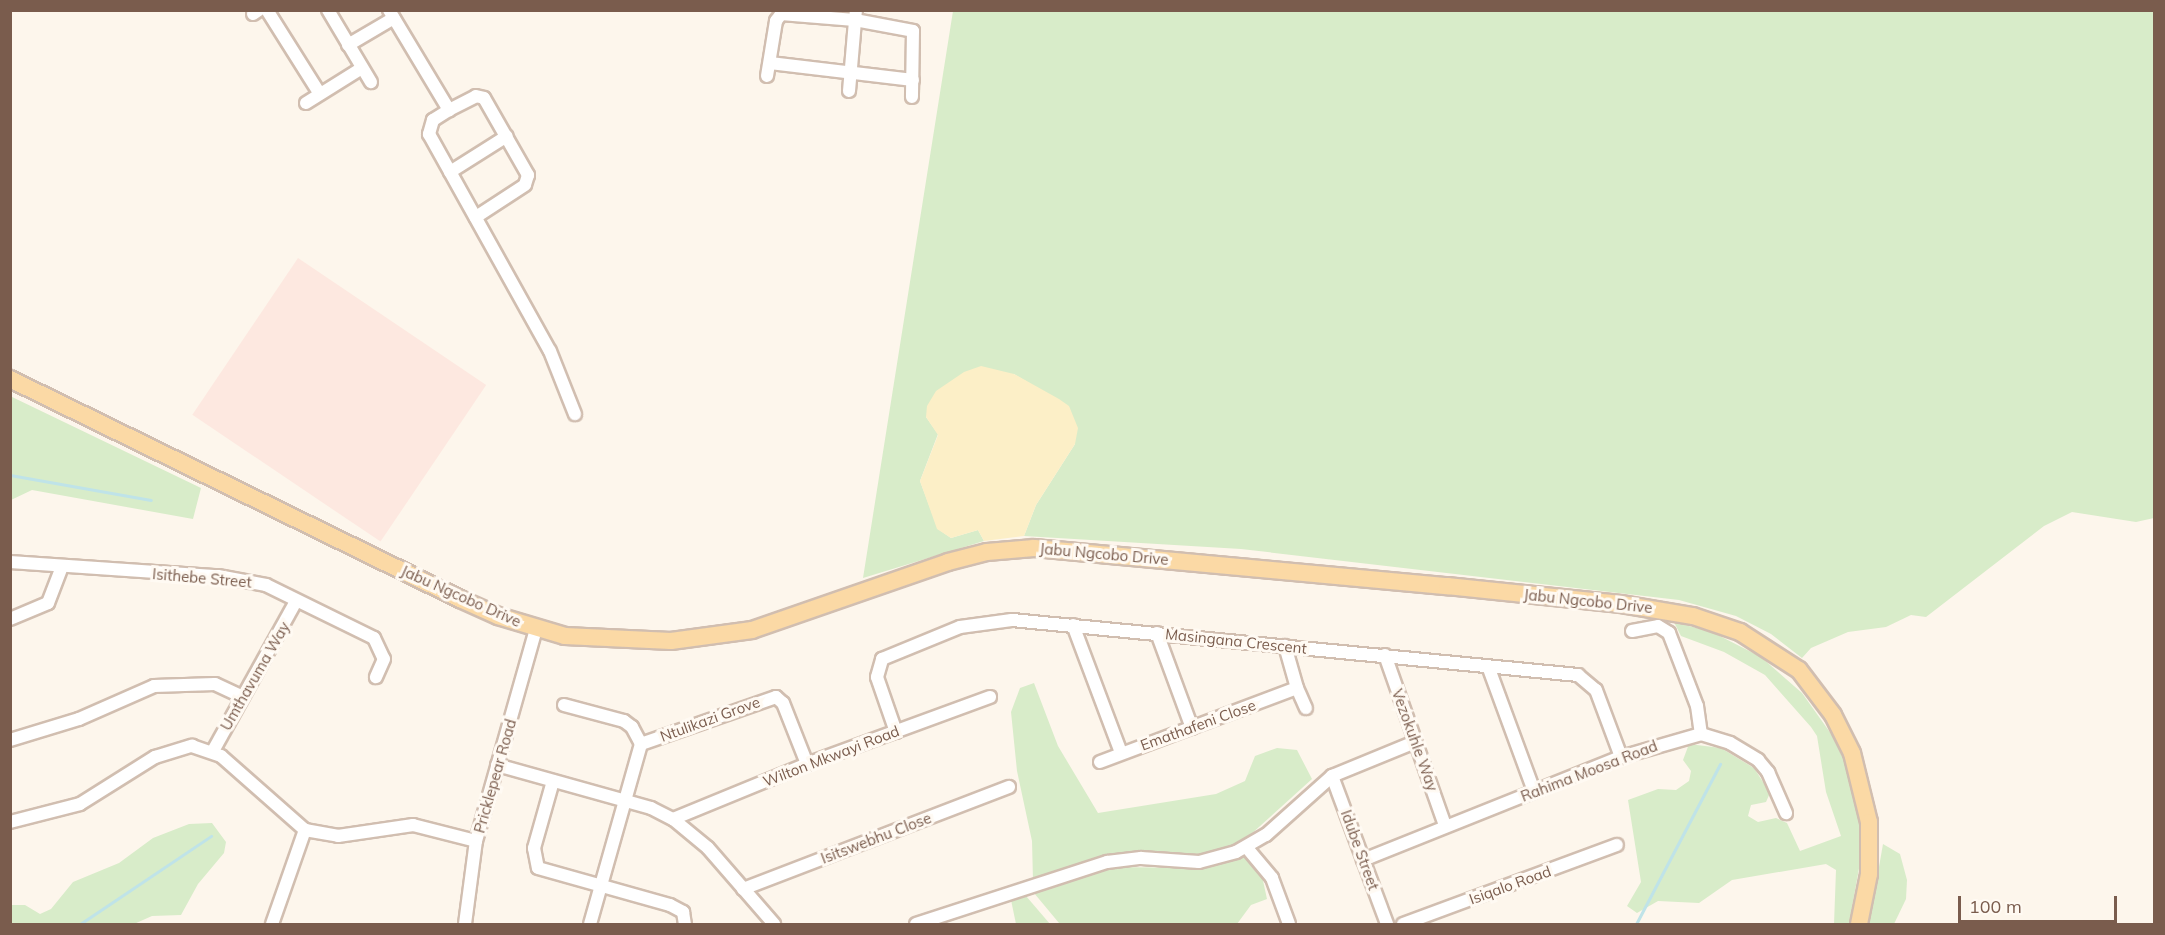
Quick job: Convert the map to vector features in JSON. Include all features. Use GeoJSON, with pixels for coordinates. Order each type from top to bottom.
{"type":"FeatureCollection","features":[{"type":"Feature","properties":{"kind":"main road","name":"Jabu Ngcobo Drive"},"geometry":{"type":"LineString","coordinates":[[10,380],[460,599],[536,629],[565,636],[635,642],[708,638],[783,622],[948,562],[987,552],[1034,548],[1493,591],[1694,616],[1740,632],[1799,670],[1833,715],[1852,753],[1869,822],[1869,874],[1859,924]]}},
{"type":"Feature","properties":{"kind":"street"},"geometry":{"type":"LineString","coordinates":[[267,10],[320,94]]}},
{"type":"Feature","properties":{"kind":"street"},"geometry":{"type":"LineString","coordinates":[[328,10],[371,82]]}},
{"type":"Feature","properties":{"kind":"street"},"geometry":{"type":"LineString","coordinates":[[348,45],[392,14],[449,110]]}},
{"type":"Feature","properties":{"kind":"street"},"geometry":{"type":"LineString","coordinates":[[767,76],[776,21],[781,14],[855,15],[911,29],[915,35],[912,97]]}},
{"type":"Feature","properties":{"kind":"street"},"geometry":{"type":"LineString","coordinates":[[849,91],[855,15]]}},
{"type":"Feature","properties":{"kind":"street"},"geometry":{"type":"LineString","coordinates":[[770,63],[913,80]]}},
{"type":"Feature","properties":{"kind":"street"},"geometry":{"type":"LineString","coordinates":[[306,103],[362,68]]}},
{"type":"Feature","properties":{"kind":"street"},"geometry":{"type":"LineString","coordinates":[[476,217],[527,181],[527,172],[482,97],[472,97],[449,110],[429,129],[450,172],[550,351],[575,414]]}},
{"type":"Feature","properties":{"kind":"street"},"geometry":{"type":"LineString","coordinates":[[450,172],[507,136]]}},
{"type":"Feature","properties":{"kind":"street","name":"Isithebe Street"},"geometry":{"type":"LineString","coordinates":[[10,562],[241,579],[266,585],[374,638],[384,659],[376,677]]}},
{"type":"Feature","properties":{"kind":"street"},"geometry":{"type":"LineString","coordinates":[[10,619],[48,603],[62,567]]}},
{"type":"Feature","properties":{"kind":"street","name":"Umthavuma Way"},"geometry":{"type":"LineString","coordinates":[[213,751],[241,696],[296,601]]}},
{"type":"Feature","properties":{"kind":"street","name":"Masingana Crescent"},"geometry":{"type":"LineString","coordinates":[[896,732],[877,677],[879,663],[888,655],[960,627],[992,621],[1073,625],[1157,633],[1385,655],[1585,678],[1596,690],[1621,757]]}},
{"type":"Feature","properties":{"kind":"street"},"geometry":{"type":"LineString","coordinates":[[1073,625],[1121,753]]}},
{"type":"Feature","properties":{"kind":"street"},"geometry":{"type":"LineString","coordinates":[[1632,631],[1658,626],[1669,633],[1697,706],[1701,734],[1730,743],[1758,760],[1768,772],[1786,813]]}},
{"type":"Feature","properties":{"kind":"street","name":"Pricklepear Road"},"geometry":{"type":"LineString","coordinates":[[465,924],[476,841],[536,629]]}},
{"type":"Feature","properties":{"kind":"street"},"geometry":{"type":"LineString","coordinates":[[1157,633],[1192,728]]}},
{"type":"Feature","properties":{"kind":"street"},"geometry":{"type":"LineString","coordinates":[[1285,646],[1296,688],[1306,708]]}},
{"type":"Feature","properties":{"kind":"street","name":"Vezokuhle Way"},"geometry":{"type":"LineString","coordinates":[[1385,655],[1445,825]]}},
{"type":"Feature","properties":{"kind":"street"},"geometry":{"type":"LineString","coordinates":[[1488,666],[1534,791]]}},
{"type":"Feature","properties":{"kind":"street"},"geometry":{"type":"LineString","coordinates":[[10,740],[70,722],[154,686],[215,684],[241,696]]}},
{"type":"Feature","properties":{"kind":"street","name":"Emathafeni Close"},"geometry":{"type":"LineString","coordinates":[[1100,762],[1296,688]]}},
{"type":"Feature","properties":{"kind":"street","name":"Ntulikazi Grove"},"geometry":{"type":"LineString","coordinates":[[641,744],[776,697],[783,703],[807,764]]}},
{"type":"Feature","properties":{"kind":"street","name":"Wilton Mkwayi Road"},"geometry":{"type":"LineString","coordinates":[[673,819],[807,764],[990,697]]}},
{"type":"Feature","properties":{"kind":"street"},"geometry":{"type":"LineString","coordinates":[[564,705],[624,721],[636,732],[641,744],[590,924]]}},
{"type":"Feature","properties":{"kind":"street","name":"Rahima Moosa Road"},"geometry":{"type":"LineString","coordinates":[[1363,860],[1445,825],[1621,757],[1701,734]]}},
{"type":"Feature","properties":{"kind":"street"},"geometry":{"type":"LineString","coordinates":[[916,924],[1107,862],[1141,858],[1199,862],[1247,848],[1332,776],[1415,742]]}},
{"type":"Feature","properties":{"kind":"street"},"geometry":{"type":"LineString","coordinates":[[10,822],[94,798],[172,749],[192,746],[213,751],[306,830],[338,836],[413,825],[476,841]]}},
{"type":"Feature","properties":{"kind":"street"},"geometry":{"type":"LineString","coordinates":[[497,765],[624,801],[673,819],[708,848],[774,924]]}},
{"type":"Feature","properties":{"kind":"street","name":"Idube Street"},"geometry":{"type":"LineString","coordinates":[[1332,776],[1387,924]]}},
{"type":"Feature","properties":{"kind":"street"},"geometry":{"type":"LineString","coordinates":[[553,781],[534,848],[536,864],[542,870],[679,909],[685,924]]}},
{"type":"Feature","properties":{"kind":"street","name":"Isitswebhu Close"},"geometry":{"type":"LineString","coordinates":[[743,889],[1009,787]]}},
{"type":"Feature","properties":{"kind":"street"},"geometry":{"type":"LineString","coordinates":[[272,924],[306,830]]}},
{"type":"Feature","properties":{"kind":"street","name":"Isiqalo Road"},"geometry":{"type":"LineString","coordinates":[[1403,924],[1617,845]]}},
{"type":"Feature","properties":{"kind":"street"},"geometry":{"type":"LineString","coordinates":[[1247,848],[1272,878],[1289,924]]}},
{"type":"Feature","properties":{"kind":"shaded area"},"geometry":{"type":"Polygon","coordinates":[[[298,258],[486,385],[381,542],[192,415],[298,258]]]}},
{"type":"Feature","properties":{"kind":"green space"},"geometry":{"type":"Polygon","coordinates":[[[953,11],[2154,11],[2154,518],[2136,522],[2072,512],[2044,526],[1926,617],[1911,615],[1886,627],[1848,632],[1811,648],[1802,658],[1771,634],[1736,616],[1679,600],[1241,549],[1024,536],[1036,505],[1075,444],[1069,407],[1014,374],[926,417],[938,434],[920,481],[938,529],[951,538],[978,530],[984,541],[863,578],[953,11]]]}},
{"type":"Feature","properties":{"kind":"green space"},"geometry":{"type":"Polygon","coordinates":[[[10,396],[201,488],[193,519],[32,490],[11,500],[10,396]]]}},
{"type":"Feature","properties":{"kind":"green space"},"geometry":{"type":"Polygon","coordinates":[[[1674,622],[1712,632],[1761,657],[1802,693],[1834,738],[1849,772],[1860,826],[1860,863],[1849,924],[1834,924],[1836,870],[1826,864],[1732,880],[1699,903],[1658,901],[1637,913],[1627,906],[1641,882],[1628,800],[1658,789],[1676,790],[1689,781],[1691,771],[1683,760],[1689,744],[1721,748],[1754,768],[1770,793],[1766,802],[1751,805],[1748,816],[1758,822],[1776,818],[1787,823],[1800,851],[1841,836],[1826,792],[1817,736],[1811,727],[1765,675],[1724,652],[1681,636],[1674,622]]]}},
{"type":"Feature","properties":{"kind":"green space"},"geometry":{"type":"Polygon","coordinates":[[[1034,683],[1058,746],[1098,813],[1216,794],[1245,781],[1255,756],[1277,748],[1297,750],[1312,779],[1239,845],[1201,857],[1151,853],[1103,856],[1033,881],[1032,841],[1017,771],[1011,712],[1020,688],[1034,683]]]}},
{"type":"Feature","properties":{"kind":"green space"},"geometry":{"type":"Polygon","coordinates":[[[212,823],[226,842],[224,853],[198,884],[181,915],[152,916],[134,924],[11,924],[11,905],[25,905],[40,914],[51,909],[73,882],[119,863],[153,838],[189,824],[212,823]]]}},
{"type":"Feature","properties":{"kind":"green space"},"geometry":{"type":"Polygon","coordinates":[[[1883,844],[1900,854],[1907,880],[1906,899],[1894,924],[1869,924],[1883,844]]]}},
{"type":"Feature","properties":{"kind":"green space"},"geometry":{"type":"Polygon","coordinates":[[[1247,854],[1262,876],[1267,899],[1251,905],[1237,924],[1054,924],[1059,923],[1034,893],[1109,867],[1201,868],[1247,854]]]}},
{"type":"Feature","properties":{"kind":"green space"},"geometry":{"type":"Polygon","coordinates":[[[1026,896],[1050,924],[1016,924],[1011,900],[1026,896]]]}},
{"type":"Feature","properties":{"kind":"sand"},"geometry":{"type":"Polygon","coordinates":[[[981,366],[1014,374],[1059,399],[1069,406],[1078,428],[1075,444],[1036,505],[1024,536],[984,541],[978,530],[951,538],[937,529],[920,481],[938,435],[926,417],[927,406],[936,391],[964,372],[981,366]]]}},
{"type":"Feature","properties":{"kind":"waterway"},"geometry":{"type":"LineString","coordinates":[[10,475],[151,500]]}},
{"type":"Feature","properties":{"kind":"waterway"},"geometry":{"type":"LineString","coordinates":[[1636,924],[1720,764]]}},
{"type":"Feature","properties":{"kind":"waterway"},"geometry":{"type":"LineString","coordinates":[[80,924],[211,836]]}}]}
